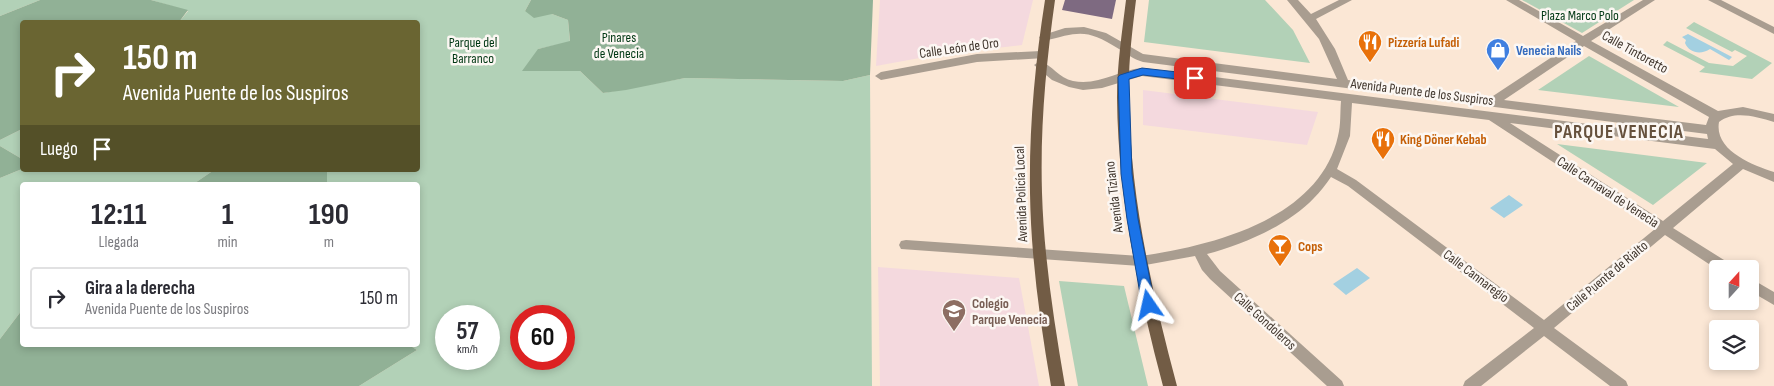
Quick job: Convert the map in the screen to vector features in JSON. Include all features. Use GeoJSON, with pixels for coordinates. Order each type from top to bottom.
{"type":"FeatureCollection","features":[{"type":"Feature","properties":{"kind":"main road","name":"Avenida Policía Local"},"geometry":{"type":"LineString","coordinates":[[1050,0],[1041,60],[1035,152],[1039,255],[1043,298],[1058,386]]}},
{"type":"Feature","properties":{"kind":"main road","name":"Avenida Tiziano"},"geometry":{"type":"LineString","coordinates":[[1131,0],[1126,30],[1123,77],[1126,174],[1149,305],[1170,386]]}},
{"type":"Feature","properties":{"kind":"street"},"geometry":{"type":"LineString","coordinates":[[1292,0],[1310,18],[1333,54],[1344,84]]}},
{"type":"Feature","properties":{"kind":"street"},"geometry":{"type":"LineString","coordinates":[[1310,18],[1347,0]]}},
{"type":"Feature","properties":{"kind":"street","name":"Calle Tintoretto"},"geometry":{"type":"LineString","coordinates":[[1511,0],[1717,116]]}},
{"type":"Feature","properties":{"kind":"street"},"geometry":{"type":"LineString","coordinates":[[1492,103],[1583,41],[1650,0]]}},
{"type":"Feature","properties":{"kind":"street"},"geometry":{"type":"LineString","coordinates":[[1713,0],[1774,31]]}},
{"type":"Feature","properties":{"kind":"street"},"geometry":{"type":"LineString","coordinates":[[1044,38],[1061,31],[1081,30],[1101,34],[1126,49]]}},
{"type":"Feature","properties":{"kind":"street","name":"Avenida Puente de los Suspiros"},"geometry":{"type":"LineString","coordinates":[[1126,49],[1142,58],[1711,130]]}},
{"type":"Feature","properties":{"kind":"street","name":"Calle León de Oro"},"geometry":{"type":"LineString","coordinates":[[881,76],[977,58],[1041,60]]}},
{"type":"Feature","properties":{"kind":"street"},"geometry":{"type":"LineString","coordinates":[[1041,60],[1057,79],[1077,86],[1098,86],[1123,77]]}},
{"type":"Feature","properties":{"kind":"street","name":"Avenida Puente de los Suspiros"},"geometry":{"type":"LineString","coordinates":[[1123,77],[1142,72],[1718,145]]}},
{"type":"Feature","properties":{"kind":"street"},"geometry":{"type":"LineString","coordinates":[[906,245],[1140,261],[1199,251],[1251,235],[1282,219],[1307,198],[1329,170],[1344,132],[1347,97]]}},
{"type":"Feature","properties":{"kind":"street"},"geometry":{"type":"LineString","coordinates":[[1774,118],[1758,113],[1738,111],[1717,116],[1711,124],[1711,130],[1718,145],[1741,164],[1774,177]]}},
{"type":"Feature","properties":{"kind":"street","name":"Calle Carnaval de Venecia"},"geometry":{"type":"LineString","coordinates":[[1490,116],[1713,260]]}},
{"type":"Feature","properties":{"kind":"street","name":"Calle Puente de Rialto"},"geometry":{"type":"LineString","coordinates":[[1470,386],[1544,328],[1741,164]]}},
{"type":"Feature","properties":{"kind":"street","name":"Calle Cannaregio"},"geometry":{"type":"LineString","coordinates":[[1329,170],[1352,182],[1621,386]]}},
{"type":"Feature","properties":{"kind":"street","name":"Calle Gondoleros"},"geometry":{"type":"LineString","coordinates":[[1199,251],[1207,266],[1215,275],[1337,386]]}},
{"type":"Feature","properties":{"kind":"street"},"geometry":{"type":"LineString","coordinates":[[1759,290],[1774,299]]}},
{"type":"Feature","properties":{"kind":"shaded area"},"geometry":{"type":"Polygon","coordinates":[[[880,0],[1033,0],[1022,45],[936,55],[876,66],[880,0]]]}},
{"type":"Feature","properties":{"kind":"shaded area"},"geometry":{"type":"Polygon","coordinates":[[[1143,90],[1318,112],[1307,145],[1143,125],[1143,90]]]}},
{"type":"Feature","properties":{"kind":"shaded area","name":"Colegio Parque Venecia"},"geometry":{"type":"Polygon","coordinates":[[[878,267],[1019,278],[1039,386],[880,386],[878,267]]]}},
{"type":"Feature","properties":{"kind":"green space"},"geometry":{"type":"Polygon","coordinates":[[[0,0],[40,0],[0,16],[0,0]]]}},
{"type":"Feature","properties":{"kind":"green space"},"geometry":{"type":"Polygon","coordinates":[[[40,0],[151,0],[188,10],[180,20],[20,20],[20,130],[0,140],[0,16],[40,0]]]}},
{"type":"Feature","properties":{"kind":"green space","name":"Parque del Barranco"},"geometry":{"type":"Polygon","coordinates":[[[151,0],[531,0],[525,11],[552,14],[568,20],[570,42],[538,49],[562,70],[580,71],[603,93],[685,78],[843,81],[870,75],[872,386],[359,386],[417,350],[412,347],[420,347],[420,182],[327,182],[327,172],[420,172],[420,20],[181,20],[188,11],[151,0]]]}},
{"type":"Feature","properties":{"kind":"green space","name":"Pinares de Venecia"},"geometry":{"type":"Polygon","coordinates":[[[531,0],[873,0],[870,75],[843,81],[685,78],[603,93],[580,71],[522,71],[538,49],[570,41],[568,20],[552,14],[534,18],[525,11],[531,0]]]}},
{"type":"Feature","properties":{"kind":"green space"},"geometry":{"type":"Polygon","coordinates":[[[1149,0],[1265,0],[1293,30],[1310,63],[1144,42],[1149,0]]]}},
{"type":"Feature","properties":{"kind":"green space","name":"Plaza Marco Polo"},"geometry":{"type":"Polygon","coordinates":[[[1522,0],[1634,0],[1582,33],[1522,0]]]}},
{"type":"Feature","properties":{"kind":"green space"},"geometry":{"type":"Polygon","coordinates":[[[1694,22],[1772,63],[1752,79],[1699,72],[1705,67],[1663,45],[1667,41],[1709,63],[1733,66],[1747,56],[1735,50],[1732,52],[1686,28],[1694,22]]]}},
{"type":"Feature","properties":{"kind":"green space"},"geometry":{"type":"Polygon","coordinates":[[[1589,56],[1679,107],[1538,90],[1589,56]]]}},
{"type":"Feature","properties":{"kind":"green space"},"geometry":{"type":"Polygon","coordinates":[[[20,130],[20,158],[0,146],[0,140],[20,130]]]}},
{"type":"Feature","properties":{"kind":"green space"},"geometry":{"type":"Polygon","coordinates":[[[1557,144],[1707,163],[1653,205],[1557,144]]]}},
{"type":"Feature","properties":{"kind":"green space"},"geometry":{"type":"Polygon","coordinates":[[[0,146],[20,158],[20,170],[0,178],[0,146]]]}},
{"type":"Feature","properties":{"kind":"green space"},"geometry":{"type":"Polygon","coordinates":[[[20,170],[20,172],[211,172],[196,182],[20,182],[20,313],[0,339],[0,178],[20,170]]]}},
{"type":"Feature","properties":{"kind":"green space"},"geometry":{"type":"Polygon","coordinates":[[[211,172],[327,172],[327,182],[196,182],[211,172]]]}},
{"type":"Feature","properties":{"kind":"green space"},"geometry":{"type":"Polygon","coordinates":[[[1059,281],[1124,286],[1148,386],[1078,386],[1059,281]]]}},
{"type":"Feature","properties":{"kind":"green space"},"geometry":{"type":"Polygon","coordinates":[[[20,313],[20,347],[412,347],[417,350],[359,386],[0,386],[0,339],[20,313]]]}},
{"type":"Feature","properties":{"kind":"water"},"geometry":{"type":"Polygon","coordinates":[[[1688,34],[1732,57],[1729,60],[1710,49],[1703,52],[1692,51],[1685,43],[1686,40],[1682,37],[1688,34]]]}},
{"type":"Feature","properties":{"kind":"water"},"geometry":{"type":"Polygon","coordinates":[[[1509,195],[1523,205],[1504,218],[1490,208],[1509,195]]]}},
{"type":"Feature","properties":{"kind":"water"},"geometry":{"type":"Polygon","coordinates":[[[1357,268],[1370,278],[1346,295],[1333,284],[1357,268]]]}},
{"type":"Feature","properties":{"kind":"building"},"geometry":{"type":"Polygon","coordinates":[[[1065,0],[1116,0],[1112,19],[1062,10],[1065,0]]]}},
{"type":"Feature","properties":{"kind":"place","name":"Pizzería Lufadi"},"geometry":{"type":"Point","coordinates":[1370,63]}},
{"type":"Feature","properties":{"kind":"place","name":"Venecia Nails"},"geometry":{"type":"Point","coordinates":[1498,71]}},
{"type":"Feature","properties":{"kind":"place","name":"King Döner Kebab"},"geometry":{"type":"Point","coordinates":[1383,160]}},
{"type":"Feature","properties":{"kind":"place","name":"Cops"},"geometry":{"type":"Point","coordinates":[1280,267]}},
{"type":"Feature","properties":{"kind":"place","name":"Colegio Parque Venecia"},"geometry":{"type":"Point","coordinates":[954,332]}},
{"type":"Feature","properties":{"kind":"district","name":"PARQUE VENECIA"},"geometry":{"type":"Point","coordinates":[1619,132]}},
{"type":"Feature","properties":{"kind":"route"},"geometry":{"type":"LineString","coordinates":[[1149,305],[1132,219],[1126,174],[1123,77],[1142,72],[1195,78]]}}]}
